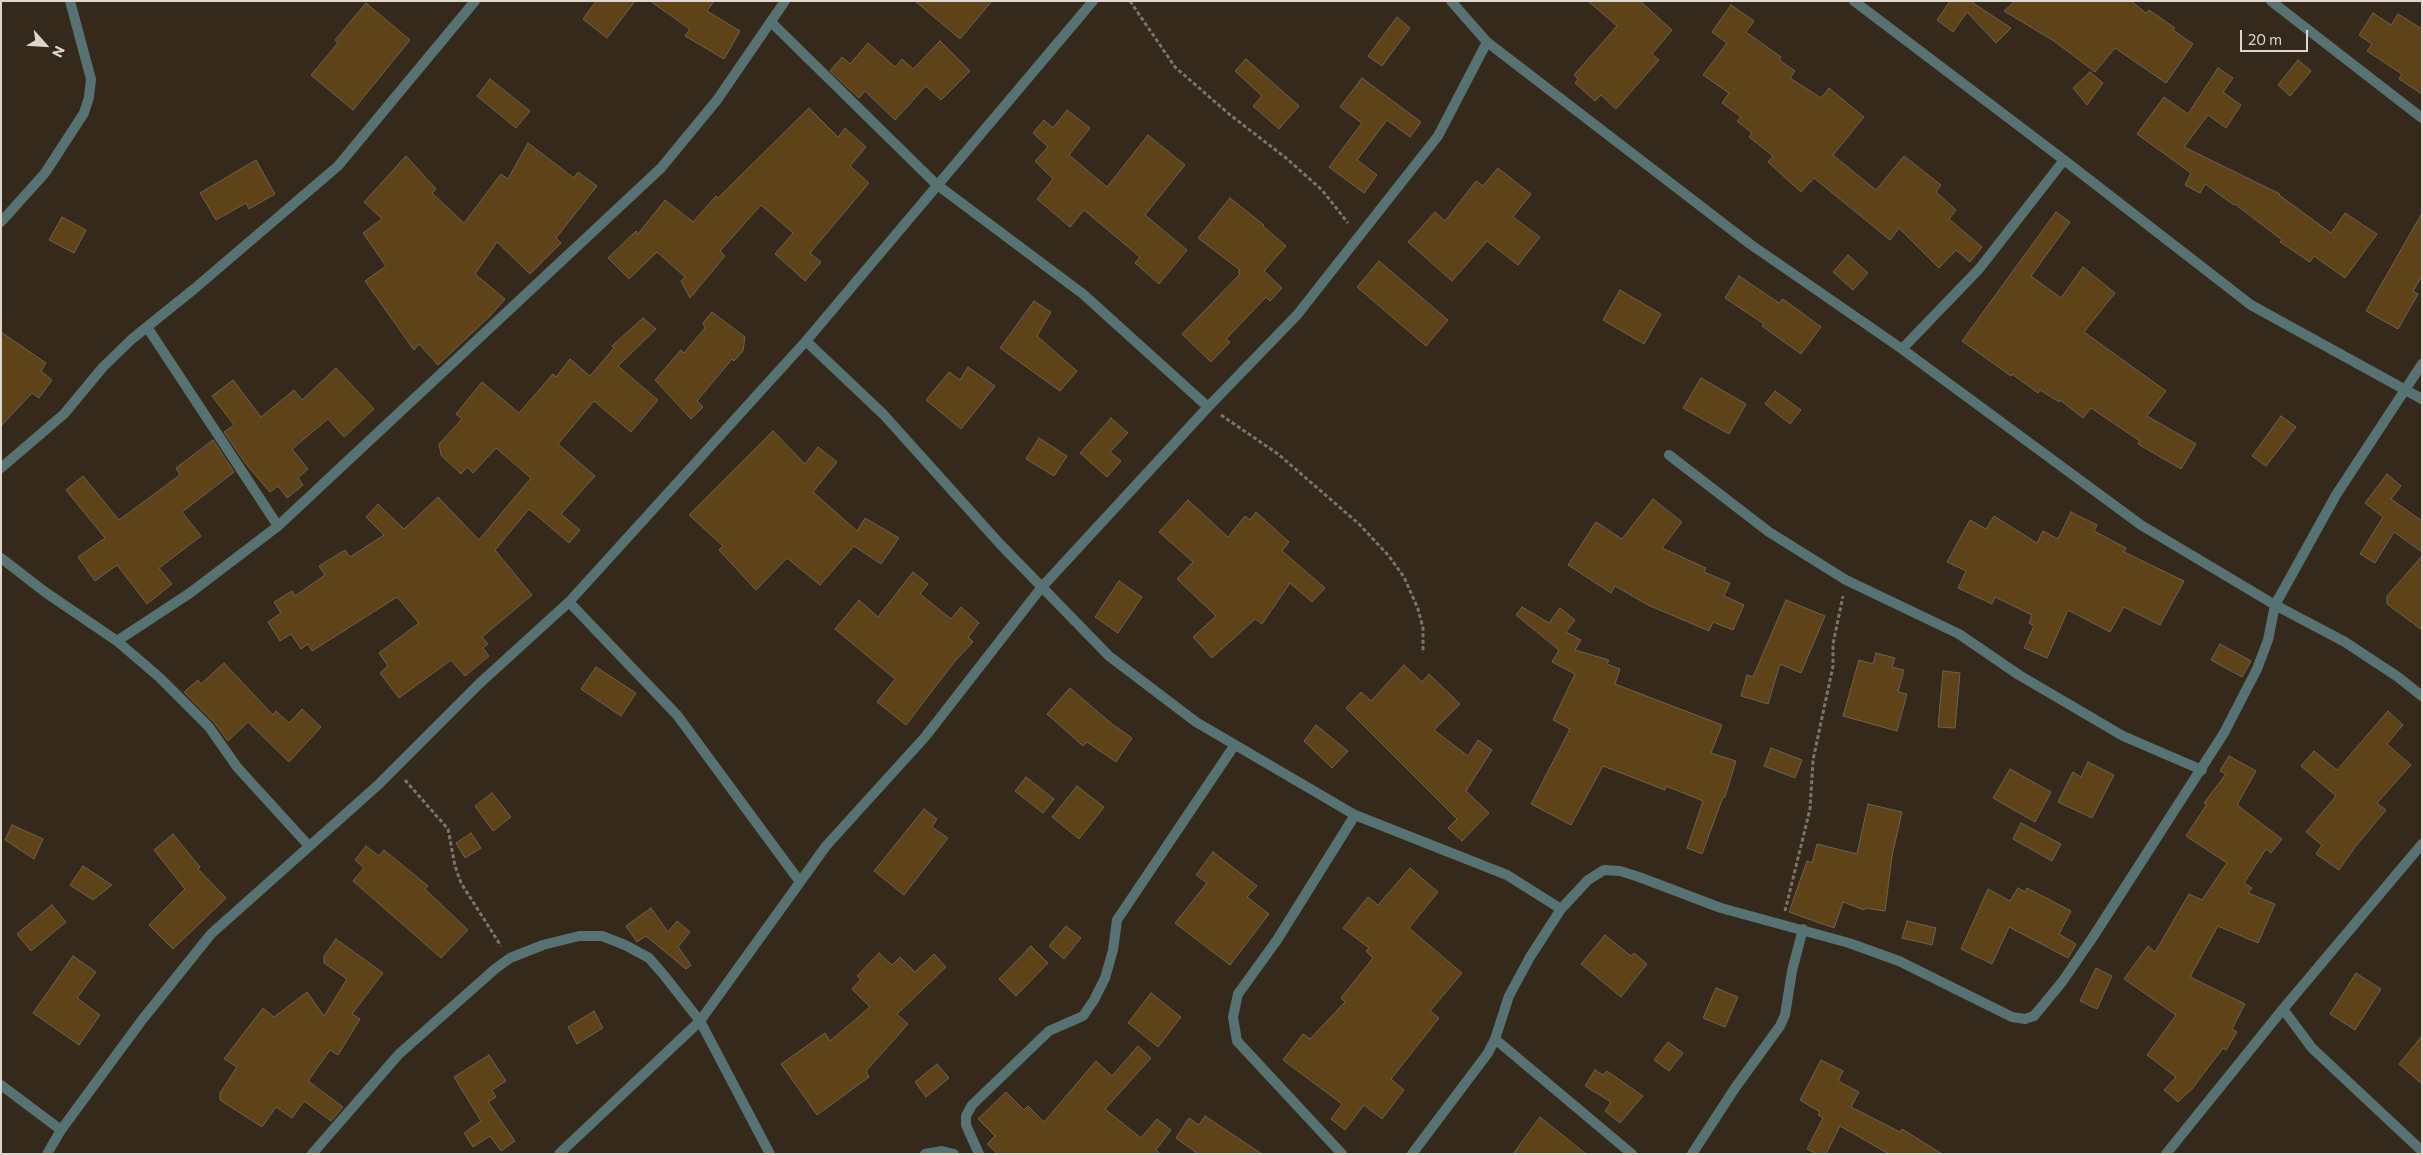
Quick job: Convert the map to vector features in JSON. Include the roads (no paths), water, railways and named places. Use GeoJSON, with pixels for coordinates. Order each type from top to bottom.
{"type":"FeatureCollection","features":[{"type":"Feature","properties":{"kind":"street"},"geometry":{"type":"LineString","coordinates":[[1,222],[45,173],[84,113],[90,97],[90,79],[70,1]]}},
{"type":"Feature","properties":{"kind":"street"},"geometry":{"type":"LineString","coordinates":[[1,468],[64,414],[103,367],[147,327],[338,166],[475,1]]}},
{"type":"Feature","properties":{"kind":"street"},"geometry":{"type":"LineString","coordinates":[[117,641],[190,593],[278,526],[661,168],[717,100],[785,1]]}},
{"type":"Feature","properties":{"kind":"street"},"geometry":{"type":"LineString","coordinates":[[47,1154],[60,1130],[142,1020],[211,934],[397,766],[480,683],[570,602],[806,341],[936,184],[1038,68],[1093,1]]}},
{"type":"Feature","properties":{"kind":"street"},"geometry":{"type":"LineString","coordinates":[[1452,1],[1487,42],[1750,244],[1902,350],[2142,525],[2275,605],[2345,642],[2422,696]]}},
{"type":"Feature","properties":{"kind":"street"},"geometry":{"type":"LineString","coordinates":[[1854,1],[2251,305],[2422,399]]}},
{"type":"Feature","properties":{"kind":"street"},"geometry":{"type":"LineString","coordinates":[[2271,1],[2422,118]]}},
{"type":"Feature","properties":{"kind":"street"},"geometry":{"type":"LineString","coordinates":[[771,22],[936,184],[1083,294],[1208,407]]}},
{"type":"Feature","properties":{"kind":"street"},"geometry":{"type":"LineString","coordinates":[[559,1154],[700,1021],[826,846],[925,737],[1041,588],[1208,407],[1296,315],[1438,136],[1487,42]]}},
{"type":"Feature","properties":{"kind":"street"},"geometry":{"type":"LineString","coordinates":[[1902,350],[1979,269],[2064,160]]}},
{"type":"Feature","properties":{"kind":"street"},"geometry":{"type":"LineString","coordinates":[[147,327],[278,526]]}},
{"type":"Feature","properties":{"kind":"street"},"geometry":{"type":"LineString","coordinates":[[806,341],[884,415],[1041,588],[1109,656],[1196,722],[1234,746],[1355,815],[1507,875],[1561,909]]}},
{"type":"Feature","properties":{"kind":"street"},"geometry":{"type":"LineString","coordinates":[[1412,1154],[1488,1053],[1495,1039],[1509,996],[1530,957],[1561,909],[1588,880],[1604,870],[1620,871],[1639,876],[1721,908],[1849,943],[1899,961],[2012,1017],[2025,1019],[2034,1016],[2062,982],[2093,937],[2140,862],[2202,770],[2251,683],[2268,640],[2275,605],[2336,495],[2422,364]]}},
{"type":"Feature","properties":{"kind":"street"},"geometry":{"type":"LineString","coordinates":[[1669,455],[1769,532],[1846,580],[1959,634],[2019,675],[2123,736],[2202,770]]}},
{"type":"Feature","properties":{"kind":"street"},"geometry":{"type":"LineString","coordinates":[[1,558],[45,592],[117,641],[159,677],[209,727],[237,767],[309,846]]}},
{"type":"Feature","properties":{"kind":"street"},"geometry":{"type":"LineString","coordinates":[[570,602],[677,715],[800,882]]}},
{"type":"Feature","properties":{"kind":"street"},"geometry":{"type":"LineString","coordinates":[[979,1154],[966,1126],[966,1116],[972,1105],[1049,1032],[1083,1016],[1094,1000],[1105,978],[1113,950],[1117,920],[1234,746]]}},
{"type":"Feature","properties":{"kind":"street"},"geometry":{"type":"LineString","coordinates":[[1342,1154],[1237,1041],[1233,1017],[1238,994],[1277,940],[1355,815]]}},
{"type":"Feature","properties":{"kind":"street"},"geometry":{"type":"LineString","coordinates":[[2166,1154],[2283,1009],[2422,844]]}},
{"type":"Feature","properties":{"kind":"street"},"geometry":{"type":"LineString","coordinates":[[1692,1154],[1780,1026],[1785,1015],[1792,971],[1803,929]]}},
{"type":"Feature","properties":{"kind":"street"},"geometry":{"type":"LineString","coordinates":[[312,1154],[399,1054],[510,958],[543,944],[579,936],[602,936],[626,945],[649,958],[700,1021],[770,1154]]}},
{"type":"Feature","properties":{"kind":"street"},"geometry":{"type":"LineString","coordinates":[[2283,1009],[2312,1048],[2422,1151]]}},
{"type":"Feature","properties":{"kind":"street"},"geometry":{"type":"LineString","coordinates":[[1495,1039],[1632,1154]]}},
{"type":"Feature","properties":{"kind":"street"},"geometry":{"type":"LineString","coordinates":[[1,1085],[60,1130]]}},
{"type":"Feature","properties":{"kind":"street"},"geometry":{"type":"LineString","coordinates":[[925,1154],[935,1151],[954,1154]]}}]}
